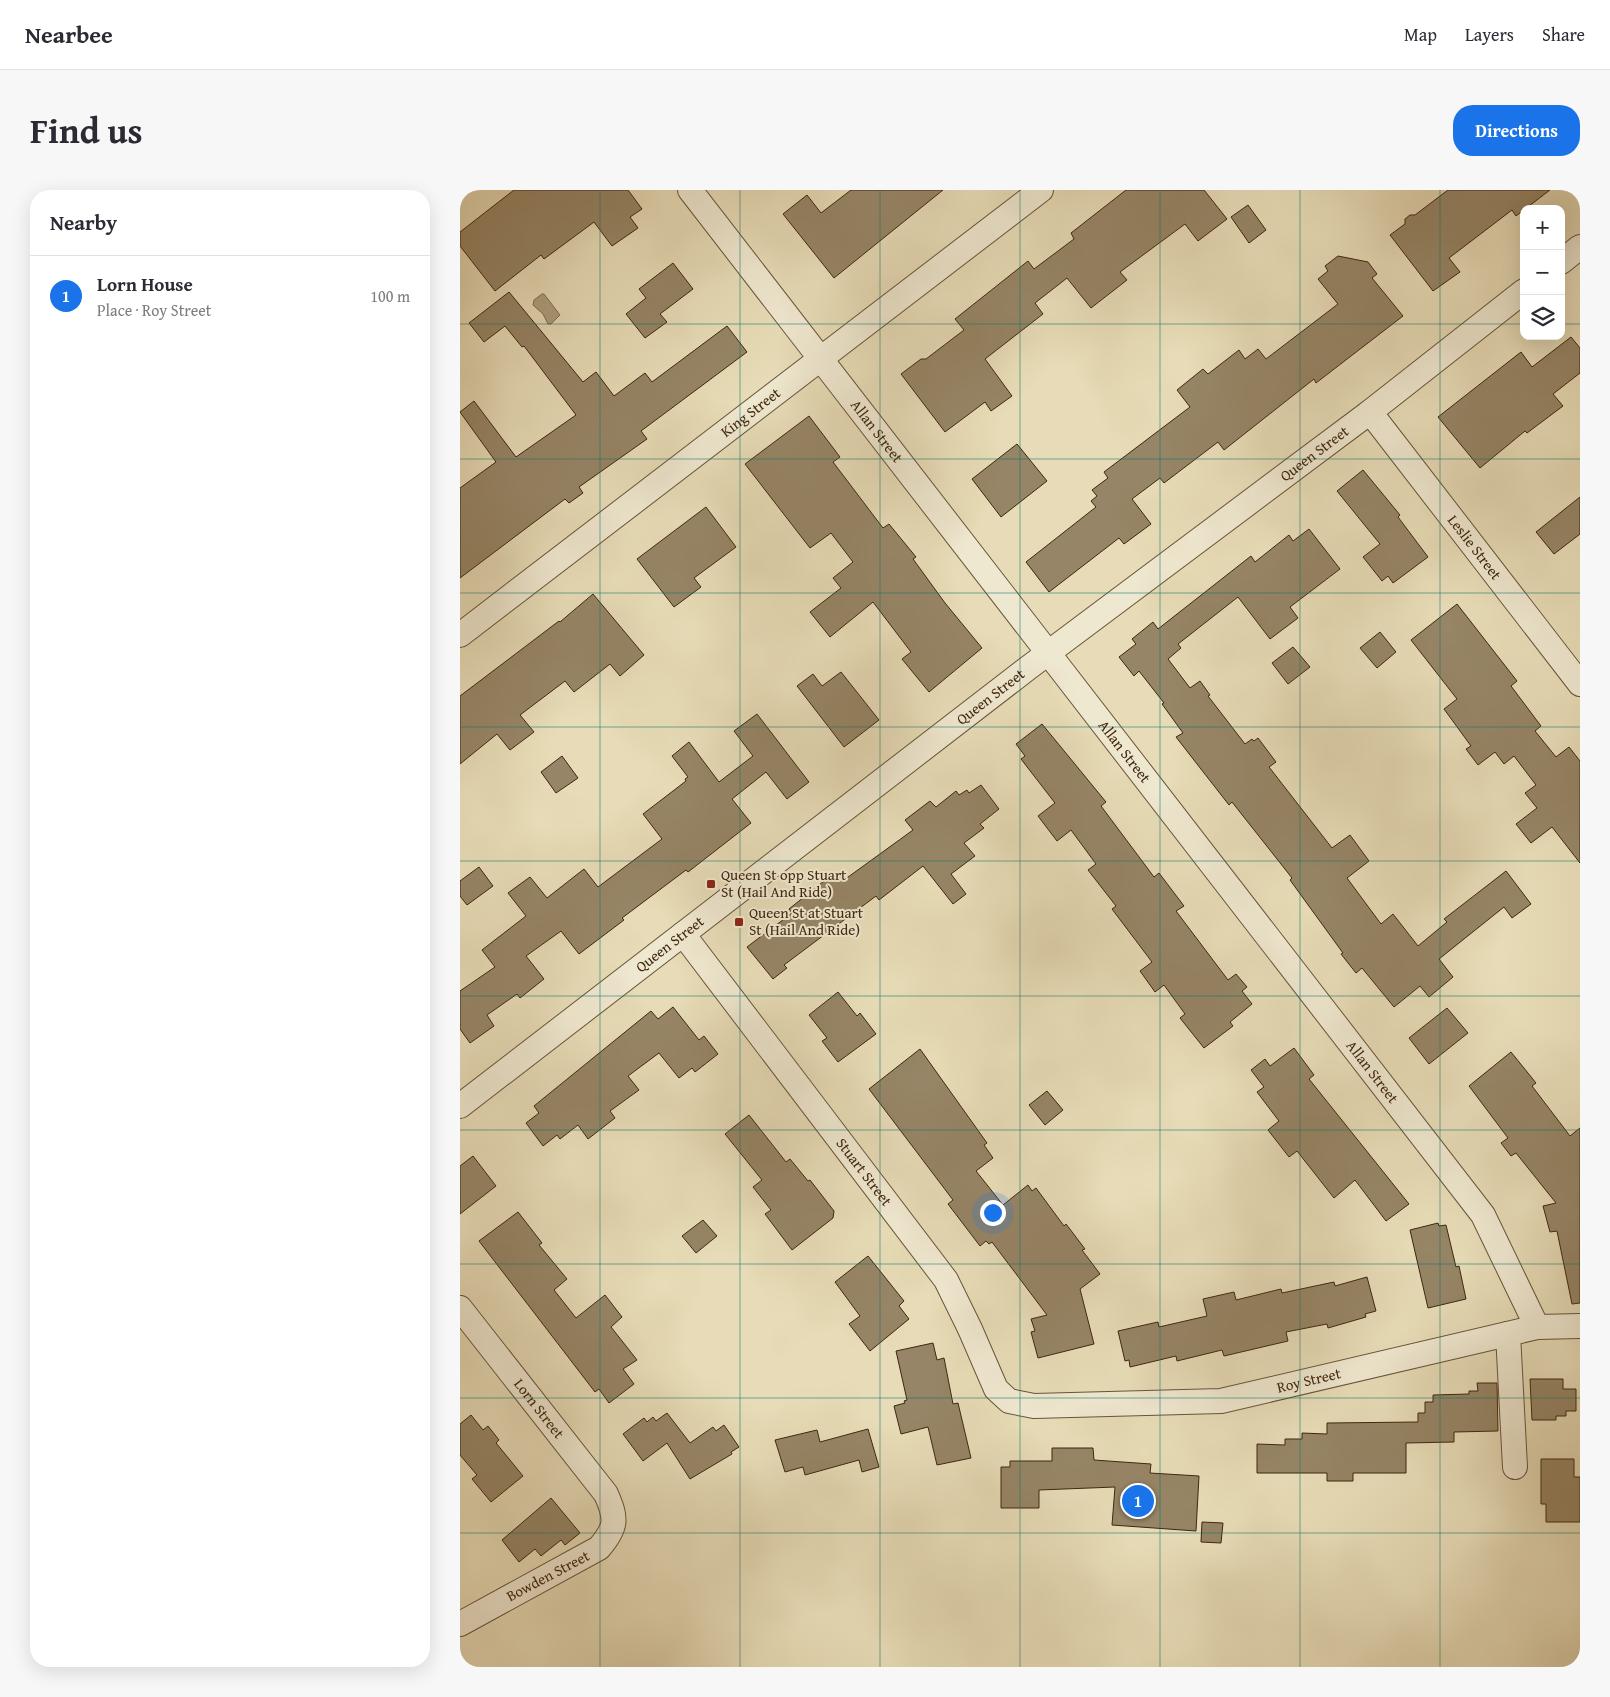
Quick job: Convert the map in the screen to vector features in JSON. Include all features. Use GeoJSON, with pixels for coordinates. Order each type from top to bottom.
{"type":"FeatureCollection","features":[{"type":"Feature","properties":{"kind":"street","name":"Allan Street"},"geometry":{"type":"LineString","coordinates":[[690,190],[1482,1215],[1536,1327]]}},
{"type":"Feature","properties":{"kind":"street","name":"King Street"},"geometry":{"type":"LineString","coordinates":[[460,635],[1041,190]]}},
{"type":"Feature","properties":{"kind":"street"},"geometry":{"type":"LineString","coordinates":[[1565,259],[1580,247]]}},
{"type":"Feature","properties":{"kind":"street","name":"Queen Street"},"geometry":{"type":"LineString","coordinates":[[460,1106],[1048,653],[1370,412],[1520,294]]}},
{"type":"Feature","properties":{"kind":"street","name":"Leslie Street"},"geometry":{"type":"LineString","coordinates":[[1370,412],[1580,684]]}},
{"type":"Feature","properties":{"kind":"street","name":"Stuart Street"},"geometry":{"type":"LineString","coordinates":[[684,934],[946,1280],[996,1388],[1009,1401],[1034,1406]]}},
{"type":"Feature","properties":{"kind":"street","name":"Lorn Street"},"geometry":{"type":"LineString","coordinates":[[460,1308],[606,1494],[614,1512]]}},
{"type":"Feature","properties":{"kind":"street","name":"Roy Street"},"geometry":{"type":"LineString","coordinates":[[1034,1406],[1221,1401],[1536,1327],[1580,1326]]}},
{"type":"Feature","properties":{"kind":"street"},"geometry":{"type":"LineString","coordinates":[[1508,1334],[1516,1467]]}},
{"type":"Feature","properties":{"kind":"street","name":"Bowden Street"},"geometry":{"type":"LineString","coordinates":[[460,1624],[599,1548],[612,1534],[614,1512]]}},
{"type":"Feature","properties":{"kind":"shaded area"},"geometry":{"type":"Polygon","coordinates":[[[544,294],[560,315],[551,324],[548,324],[543,314],[533,305],[534,300],[544,294]]]}},
{"type":"Feature","properties":{"kind":"building"},"geometry":{"type":"Polygon","coordinates":[[[514,190],[628,190],[642,209],[630,217],[638,228],[612,246],[594,222],[544,259],[541,255],[495,291],[460,246],[460,232],[514,190]]]}},
{"type":"Feature","properties":{"kind":"building"},"geometry":{"type":"Polygon","coordinates":[[[851,190],[943,190],[834,278],[783,214],[807,195],[821,213],[851,190]]]}},
{"type":"Feature","properties":{"kind":"building"},"geometry":{"type":"Polygon","coordinates":[[[1126,190],[1204,190],[1227,219],[1198,241],[1185,224],[1120,272],[1127,280],[1091,308],[1067,278],[1035,303],[1043,314],[985,359],[1012,396],[991,411],[985,402],[945,432],[901,374],[921,359],[926,359],[964,330],[955,319],[1028,261],[1034,269],[1074,239],[1071,233],[1126,190]]]}},
{"type":"Feature","properties":{"kind":"building"},"geometry":{"type":"Polygon","coordinates":[[[1448,190],[1550,190],[1530,205],[1520,205],[1520,213],[1516,216],[1512,210],[1449,258],[1460,272],[1433,291],[1390,235],[1405,224],[1405,219],[1410,215],[1415,215],[1448,190]]]}},
{"type":"Feature","properties":{"kind":"building"},"geometry":{"type":"Polygon","coordinates":[[[1248,205],[1266,230],[1249,243],[1231,217],[1248,205]]]}},
{"type":"Feature","properties":{"kind":"building"},"geometry":{"type":"Polygon","coordinates":[[[1338,256],[1368,262],[1377,274],[1372,278],[1403,316],[1316,383],[1314,379],[1224,450],[1218,442],[1164,483],[1160,478],[1132,499],[1151,524],[1124,544],[1119,538],[1049,592],[1026,562],[1096,507],[1091,501],[1097,496],[1092,490],[1108,478],[1104,472],[1190,407],[1177,390],[1203,369],[1208,374],[1239,350],[1245,359],[1258,349],[1266,359],[1338,304],[1318,279],[1328,271],[1325,266],[1338,256]]]}},
{"type":"Feature","properties":{"kind":"building"},"geometry":{"type":"Polygon","coordinates":[[[673,263],[693,289],[660,314],[667,322],[645,338],[626,314],[646,298],[639,289],[673,263]]]}},
{"type":"Feature","properties":{"kind":"building"},"geometry":{"type":"Polygon","coordinates":[[[509,292],[583,382],[596,372],[614,396],[645,373],[652,382],[727,326],[747,352],[641,431],[647,439],[579,487],[583,493],[569,503],[565,499],[460,578],[460,488],[496,462],[460,412],[474,401],[516,457],[576,415],[524,346],[522,347],[505,326],[484,342],[469,323],[509,292]]]}},
{"type":"Feature","properties":{"kind":"building"},"geometry":{"type":"Polygon","coordinates":[[[1571,337],[1580,348],[1580,373],[1553,394],[1563,406],[1527,433],[1525,431],[1480,468],[1438,417],[1521,352],[1532,367],[1571,337]]]}},
{"type":"Feature","properties":{"kind":"building"},"geometry":{"type":"Polygon","coordinates":[[[809,416],[840,457],[833,462],[883,528],[889,524],[916,557],[913,559],[945,603],[982,648],[929,692],[902,659],[911,652],[873,602],[830,637],[810,612],[841,588],[833,578],[853,562],[831,533],[810,548],[745,464],[809,416]]]}},
{"type":"Feature","properties":{"kind":"building"},"geometry":{"type":"Polygon","coordinates":[[[1017,444],[1047,481],[1001,517],[972,479],[1017,444]]]}},
{"type":"Feature","properties":{"kind":"building"},"geometry":{"type":"Polygon","coordinates":[[[1363,470],[1400,515],[1398,517],[1428,557],[1393,583],[1388,576],[1382,581],[1363,557],[1380,544],[1337,491],[1363,470]]]}},
{"type":"Feature","properties":{"kind":"building"},"geometry":{"type":"Polygon","coordinates":[[[1580,497],[1580,534],[1554,554],[1536,532],[1580,497]]]}},
{"type":"Feature","properties":{"kind":"building"},"geometry":{"type":"Polygon","coordinates":[[[706,507],[736,547],[694,578],[701,587],[674,607],[637,559],[706,507]]]}},
{"type":"Feature","properties":{"kind":"building"},"geometry":{"type":"Polygon","coordinates":[[[1309,529],[1340,569],[1290,607],[1298,618],[1270,639],[1238,597],[1178,644],[1181,648],[1168,659],[1190,688],[1200,681],[1210,695],[1208,696],[1245,744],[1252,739],[1254,741],[1258,738],[1276,762],[1269,767],[1332,848],[1350,835],[1369,861],[1347,878],[1381,924],[1393,914],[1418,946],[1447,922],[1444,919],[1506,871],[1531,904],[1512,918],[1504,907],[1439,959],[1453,977],[1429,997],[1420,986],[1394,1007],[1362,968],[1356,973],[1341,954],[1343,953],[1290,880],[1292,878],[1232,802],[1229,805],[1176,737],[1183,733],[1162,704],[1164,703],[1139,671],[1134,676],[1119,657],[1136,644],[1132,639],[1153,622],[1158,629],[1251,556],[1255,562],[1289,535],[1293,541],[1309,529]]]}},
{"type":"Feature","properties":{"kind":"building"},"geometry":{"type":"Polygon","coordinates":[[[593,594],[644,655],[620,676],[610,664],[574,692],[565,681],[520,715],[534,732],[510,750],[497,734],[460,764],[460,696],[560,622],[593,594]]]}},
{"type":"Feature","properties":{"kind":"building"},"geometry":{"type":"Polygon","coordinates":[[[1457,604],[1517,681],[1511,686],[1541,726],[1535,731],[1556,757],[1569,747],[1580,761],[1580,863],[1552,827],[1531,843],[1516,824],[1537,808],[1525,793],[1536,785],[1514,756],[1504,764],[1495,752],[1478,765],[1466,749],[1471,746],[1444,709],[1457,699],[1411,640],[1457,604]]]}},
{"type":"Feature","properties":{"kind":"building"},"geometry":{"type":"Polygon","coordinates":[[[1380,632],[1396,652],[1377,668],[1360,648],[1380,632]]]}},
{"type":"Feature","properties":{"kind":"building"},"geometry":{"type":"Polygon","coordinates":[[[1293,647],[1310,667],[1288,684],[1272,663],[1293,647]]]}},
{"type":"Feature","properties":{"kind":"building"},"geometry":{"type":"Polygon","coordinates":[[[841,672],[879,720],[844,747],[797,686],[813,674],[822,686],[841,672]]]}},
{"type":"Feature","properties":{"kind":"building"},"geometry":{"type":"Polygon","coordinates":[[[757,714],[809,782],[787,799],[766,772],[732,799],[751,823],[688,872],[686,870],[622,918],[624,920],[579,954],[561,931],[526,956],[544,979],[520,998],[517,994],[487,1015],[494,1026],[470,1043],[460,1029],[460,991],[495,967],[482,950],[526,916],[508,893],[530,877],[547,898],[584,869],[598,887],[662,839],[643,814],[686,781],[685,779],[688,777],[672,756],[689,742],[719,782],[753,756],[734,731],[757,714]]]}},
{"type":"Feature","properties":{"kind":"building"},"geometry":{"type":"Polygon","coordinates":[[[1042,724],[1106,802],[1101,806],[1154,877],[1159,873],[1184,906],[1176,911],[1228,980],[1236,974],[1247,987],[1242,991],[1252,1004],[1230,1022],[1233,1026],[1204,1048],[1180,1018],[1185,1014],[1164,985],[1155,992],[1140,971],[1152,962],[1112,909],[1116,906],[1088,870],[1096,864],[1071,830],[1057,841],[1038,816],[1055,803],[1021,759],[1025,756],[1016,744],[1042,724]]]}},
{"type":"Feature","properties":{"kind":"building"},"geometry":{"type":"Polygon","coordinates":[[[562,756],[578,778],[556,793],[541,772],[562,756]]]}},
{"type":"Feature","properties":{"kind":"building"},"geometry":{"type":"Polygon","coordinates":[[[981,785],[999,809],[980,824],[984,828],[964,843],[975,856],[951,874],[966,894],[953,904],[923,866],[879,900],[876,896],[784,965],[787,968],[773,979],[747,947],[792,913],[789,909],[834,873],[838,879],[841,877],[844,880],[913,830],[905,820],[930,801],[936,807],[956,791],[959,795],[967,790],[969,793],[981,785]]]}},
{"type":"Feature","properties":{"kind":"building"},"geometry":{"type":"Polygon","coordinates":[[[479,867],[493,886],[467,905],[460,896],[460,881],[479,867]]]}},
{"type":"Feature","properties":{"kind":"building"},"geometry":{"type":"Polygon","coordinates":[[[838,992],[857,1016],[860,1013],[876,1034],[838,1062],[822,1041],[827,1038],[809,1015],[838,992]]]}},
{"type":"Feature","properties":{"kind":"building"},"geometry":{"type":"Polygon","coordinates":[[[673,1007],[699,1040],[704,1036],[718,1054],[695,1072],[692,1068],[679,1078],[659,1053],[628,1076],[639,1090],[610,1111],[615,1118],[588,1139],[578,1125],[560,1139],[557,1135],[543,1146],[526,1123],[539,1113],[534,1106],[651,1011],[658,1019],[673,1007]]]}},
{"type":"Feature","properties":{"kind":"building"},"geometry":{"type":"Polygon","coordinates":[[[1447,1008],[1468,1033],[1429,1064],[1409,1038],[1447,1008]]]}},
{"type":"Feature","properties":{"kind":"building"},"geometry":{"type":"Polygon","coordinates":[[[1294,1048],[1314,1075],[1309,1079],[1409,1204],[1386,1221],[1355,1180],[1334,1198],[1297,1151],[1289,1157],[1268,1130],[1279,1121],[1257,1092],[1264,1087],[1251,1070],[1265,1059],[1270,1066],[1294,1048]]]}},
{"type":"Feature","properties":{"kind":"building"},"geometry":{"type":"Polygon","coordinates":[[[920,1049],[987,1143],[984,1145],[993,1158],[976,1171],[1003,1205],[1028,1185],[1032,1191],[1036,1188],[1064,1226],[1066,1224],[1085,1249],[1082,1250],[1100,1274],[1080,1289],[1094,1344],[1038,1358],[1031,1332],[1035,1331],[1031,1319],[1047,1315],[992,1242],[989,1244],[986,1241],[980,1246],[948,1204],[953,1200],[869,1089],[920,1049]]]}},
{"type":"Feature","properties":{"kind":"building"},"geometry":{"type":"Polygon","coordinates":[[[1511,1052],[1536,1083],[1532,1086],[1570,1136],[1580,1128],[1580,1303],[1572,1304],[1557,1231],[1550,1232],[1543,1206],[1556,1203],[1516,1153],[1511,1156],[1501,1143],[1508,1138],[1469,1086],[1511,1052]]]}},
{"type":"Feature","properties":{"kind":"building"},"geometry":{"type":"Polygon","coordinates":[[[1047,1091],[1063,1110],[1045,1125],[1029,1105],[1047,1091]]]}},
{"type":"Feature","properties":{"kind":"building"},"geometry":{"type":"Polygon","coordinates":[[[749,1115],[786,1162],[790,1159],[808,1181],[810,1180],[834,1211],[833,1218],[792,1250],[765,1214],[771,1210],[753,1187],[762,1180],[725,1134],[749,1115]]]}},
{"type":"Feature","properties":{"kind":"building"},"geometry":{"type":"Polygon","coordinates":[[[473,1156],[496,1186],[460,1214],[460,1166],[473,1156]]]}},
{"type":"Feature","properties":{"kind":"building"},"geometry":{"type":"Polygon","coordinates":[[[518,1212],[542,1243],[539,1245],[567,1279],[554,1290],[576,1318],[605,1295],[622,1317],[611,1327],[637,1360],[623,1369],[634,1384],[609,1403],[599,1389],[595,1392],[479,1241],[518,1212]]]}},
{"type":"Feature","properties":{"kind":"building"},"geometry":{"type":"Polygon","coordinates":[[[703,1220],[717,1236],[696,1253],[682,1236],[703,1220]]]}},
{"type":"Feature","properties":{"kind":"building"},"geometry":{"type":"Polygon","coordinates":[[[1438,1223],[1439,1226],[1446,1225],[1456,1267],[1459,1266],[1466,1299],[1428,1308],[1410,1230],[1438,1223]]]}},
{"type":"Feature","properties":{"kind":"building"},"geometry":{"type":"Polygon","coordinates":[[[868,1256],[904,1301],[899,1306],[909,1319],[870,1351],[849,1324],[860,1316],[835,1282],[868,1256]]]}},
{"type":"Feature","properties":{"kind":"building"},"geometry":{"type":"Polygon","coordinates":[[[1367,1277],[1376,1311],[1365,1314],[1366,1317],[1328,1328],[1327,1324],[1286,1332],[1288,1341],[1224,1356],[1222,1350],[1177,1361],[1176,1356],[1130,1367],[1129,1360],[1125,1361],[1118,1331],[1158,1322],[1159,1327],[1207,1316],[1203,1299],[1234,1292],[1236,1300],[1281,1289],[1282,1293],[1334,1282],[1335,1286],[1367,1277]]]}},
{"type":"Feature","properties":{"kind":"building"},"geometry":{"type":"Polygon","coordinates":[[[933,1343],[937,1360],[944,1358],[953,1404],[958,1403],[971,1458],[937,1465],[928,1427],[901,1434],[894,1406],[905,1403],[904,1401],[907,1400],[896,1351],[933,1343]]]}},
{"type":"Feature","properties":{"kind":"building"},"geometry":{"type":"Polygon","coordinates":[[[1530,1379],[1563,1379],[1563,1389],[1576,1389],[1576,1411],[1566,1411],[1566,1416],[1556,1416],[1556,1420],[1532,1420],[1530,1379]]]}},
{"type":"Feature","properties":{"kind":"building"},"geometry":{"type":"Polygon","coordinates":[[[1477,1383],[1497,1383],[1498,1431],[1454,1432],[1454,1442],[1406,1443],[1406,1473],[1353,1473],[1353,1481],[1327,1481],[1327,1473],[1257,1473],[1257,1444],[1285,1445],[1285,1439],[1302,1439],[1302,1433],[1327,1434],[1327,1423],[1418,1422],[1418,1413],[1425,1413],[1425,1402],[1433,1402],[1433,1395],[1469,1394],[1469,1391],[1478,1391],[1477,1383]]]}},
{"type":"Feature","properties":{"kind":"building"},"geometry":{"type":"Polygon","coordinates":[[[667,1413],[690,1443],[713,1427],[716,1431],[724,1425],[739,1447],[731,1452],[732,1454],[690,1479],[667,1443],[643,1461],[623,1434],[644,1418],[647,1422],[653,1417],[656,1421],[667,1413]]]}},
{"type":"Feature","properties":{"kind":"building"},"geometry":{"type":"Polygon","coordinates":[[[471,1415],[483,1430],[488,1426],[499,1440],[496,1443],[523,1476],[491,1502],[472,1479],[477,1475],[460,1455],[460,1424],[471,1415]]]}},
{"type":"Feature","properties":{"kind":"building"},"geometry":{"type":"Polygon","coordinates":[[[868,1429],[879,1467],[862,1472],[859,1460],[805,1475],[803,1467],[785,1472],[775,1440],[817,1430],[820,1442],[868,1429]]]}},
{"type":"Feature","properties":{"kind":"building"},"geometry":{"type":"Polygon","coordinates":[[[1052,1448],[1093,1448],[1094,1460],[1151,1464],[1150,1473],[1199,1476],[1196,1531],[1112,1525],[1115,1487],[1039,1490],[1039,1508],[1001,1508],[1001,1467],[1010,1467],[1010,1461],[1052,1461],[1052,1448]]]}},
{"type":"Feature","properties":{"kind":"building"},"geometry":{"type":"Polygon","coordinates":[[[1541,1459],[1574,1459],[1574,1477],[1580,1477],[1580,1522],[1546,1522],[1546,1504],[1541,1504],[1541,1459]]]}},
{"type":"Feature","properties":{"kind":"building"},"geometry":{"type":"Polygon","coordinates":[[[551,1498],[580,1533],[565,1545],[561,1540],[541,1556],[535,1549],[519,1562],[502,1540],[551,1498]]]}},
{"type":"Feature","properties":{"kind":"building"},"geometry":{"type":"Polygon","coordinates":[[[1202,1522],[1223,1523],[1221,1543],[1201,1542],[1202,1522]]]}},
{"type":"Feature","properties":{"kind":"place","name":"Queen St opp Stuart St (Hail And Ride)"},"geometry":{"type":"Point","coordinates":[711,884]}},
{"type":"Feature","properties":{"kind":"place","name":"Queen St at Stuart St (Hail And Ride)"},"geometry":{"type":"Point","coordinates":[739,922]}},
{"type":"Feature","properties":{"kind":"place","name":"Lorn House"},"geometry":{"type":"Point","coordinates":[1138,1501]}}]}
